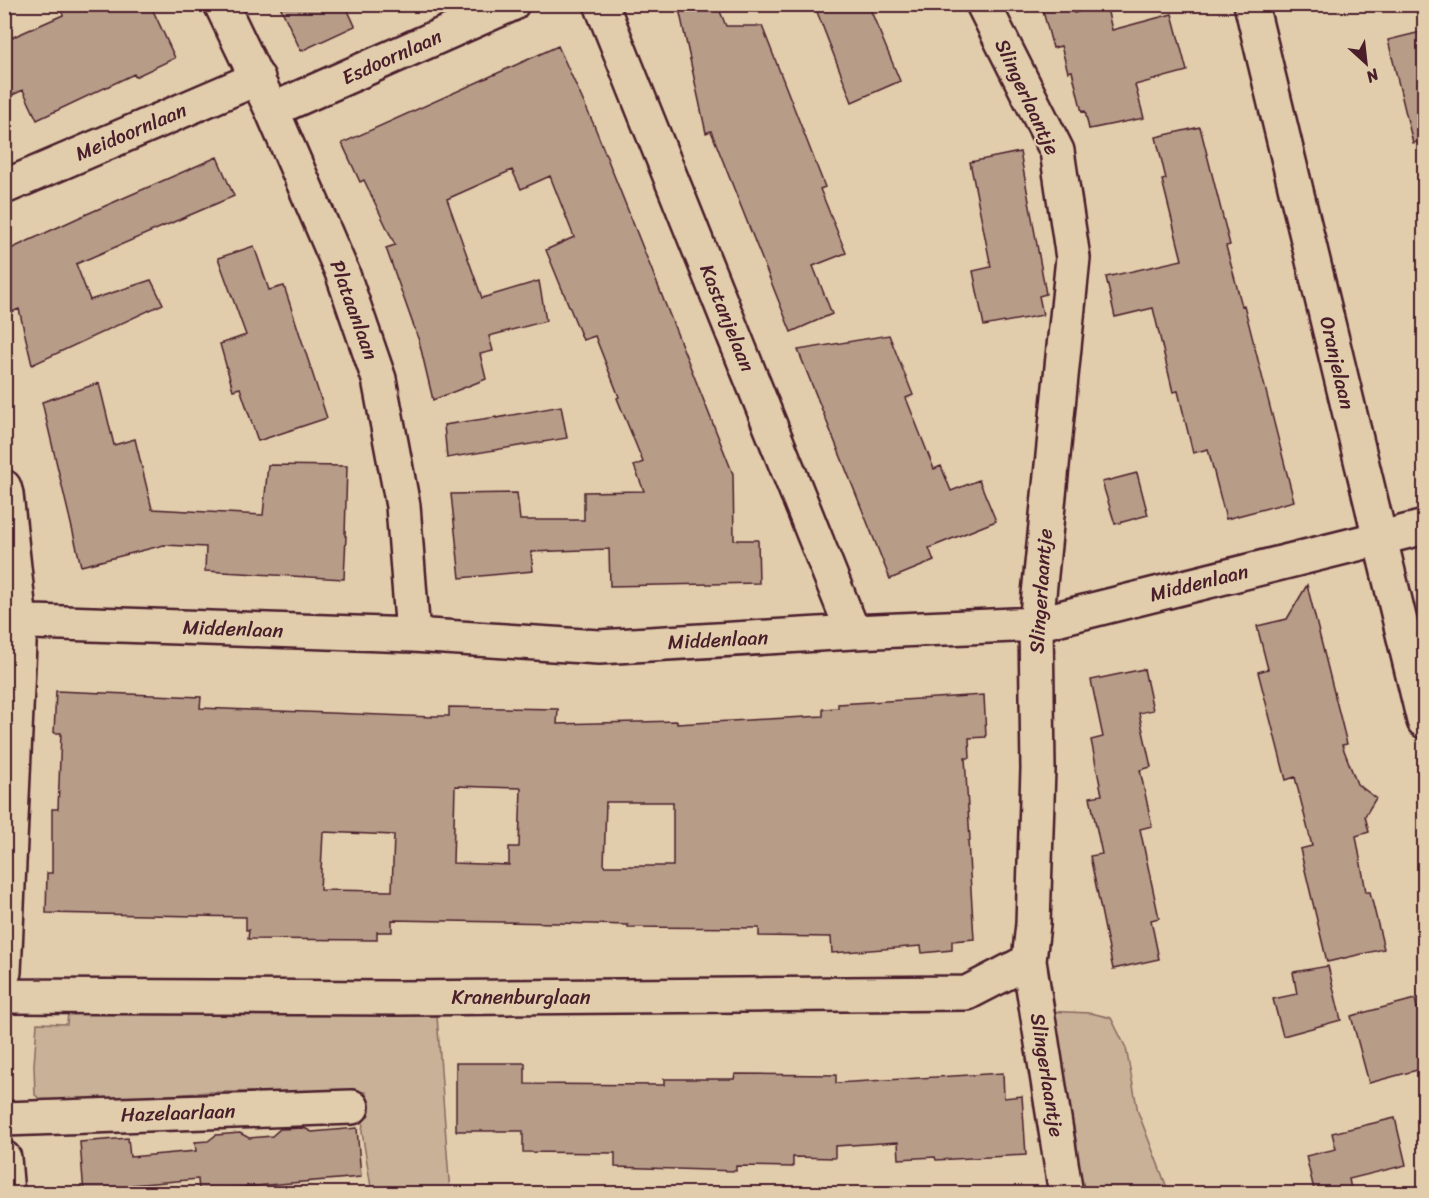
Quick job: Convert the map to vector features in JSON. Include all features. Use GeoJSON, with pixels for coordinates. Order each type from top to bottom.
{"type":"FeatureCollection","features":[{"type":"Feature","properties":{"kind":"street","name":"Plataanlaan"},"geometry":{"type":"LineString","coordinates":[[221,4],[258,78],[342,273],[379,379],[403,506],[413,635]]}},
{"type":"Feature","properties":{"kind":"street","name":"Esdoornlaan"},"geometry":{"type":"LineString","coordinates":[[272,110],[512,4]]}},
{"type":"Feature","properties":{"kind":"street","name":"Kastanjelaan"},"geometry":{"type":"LineString","coordinates":[[601,4],[853,632]]}},
{"type":"Feature","properties":{"kind":"street","name":"Slingerlaantje"},"geometry":{"type":"LineString","coordinates":[[983,4],[1057,151],[1073,258],[1036,624],[1038,769],[1033,924],[1029,961],[1066,1194]]}},
{"type":"Feature","properties":{"kind":"street","name":"Oranjelaan"},"geometry":{"type":"LineString","coordinates":[[1251,4],[1425,721]]}},
{"type":"Feature","properties":{"kind":"street","name":"Meidoornlaan"},"geometry":{"type":"LineString","coordinates":[[4,187],[258,78]]}},
{"type":"Feature","properties":{"kind":"street"},"geometry":{"type":"LineString","coordinates":[[4,487],[12,621],[4,972]]}},
{"type":"Feature","properties":{"kind":"street","name":"Middenlaan"},"geometry":{"type":"LineString","coordinates":[[12,621],[413,635],[599,647],[1036,624],[1341,546],[1421,528]]}},
{"type":"Feature","properties":{"kind":"street","name":"Kranenburglaan"},"geometry":{"type":"LineString","coordinates":[[4,996],[398,998],[967,993],[1029,961]]}},
{"type":"Feature","properties":{"kind":"street","name":"Hazelaarlaan"},"geometry":{"type":"LineString","coordinates":[[4,1119],[352,1107]]}},
{"type":"Feature","properties":{"kind":"street"},"geometry":{"type":"LineString","coordinates":[[4,1158],[7,1194]]}},
{"type":"Feature","properties":{"kind":"shaded area"},"geometry":{"type":"Polygon","coordinates":[[[1043,1011],[1091,1013],[1111,1018],[1126,1048],[1138,1112],[1169,1193],[1070,1193],[1043,1011]]]}},
{"type":"Feature","properties":{"kind":"shaded area"},"geometry":{"type":"Polygon","coordinates":[[[68,1012],[437,1016],[450,1193],[372,1193],[362,1132],[366,1092],[208,1092],[50,1106],[35,1095],[34,1065],[37,1023],[67,1024],[68,1012]]]}},
{"type":"Feature","properties":{"kind":"building"},"geometry":{"type":"Polygon","coordinates":[[[58,4],[150,4],[175,58],[135,77],[134,74],[37,120],[23,90],[4,99],[4,41],[63,15],[58,4]]]}},
{"type":"Feature","properties":{"kind":"building"},"geometry":{"type":"Polygon","coordinates":[[[279,4],[345,4],[355,26],[301,51],[279,4]]]}},
{"type":"Feature","properties":{"kind":"building"},"geometry":{"type":"Polygon","coordinates":[[[678,4],[717,4],[726,26],[762,26],[825,187],[820,189],[846,253],[813,266],[832,314],[791,332],[711,131],[706,133],[678,4]]]}},
{"type":"Feature","properties":{"kind":"building"},"geometry":{"type":"Polygon","coordinates":[[[814,4],[868,4],[900,81],[852,102],[814,4]]]}},
{"type":"Feature","properties":{"kind":"building"},"geometry":{"type":"Polygon","coordinates":[[[1041,4],[1072,4],[1074,13],[1106,4],[1112,30],[1172,14],[1187,71],[1135,85],[1144,118],[1089,129],[1085,111],[1082,112],[1072,71],[1068,72],[1061,46],[1053,48],[1041,4]]]}},
{"type":"Feature","properties":{"kind":"building"},"geometry":{"type":"Polygon","coordinates":[[[1425,31],[1425,141],[1413,143],[1388,40],[1425,31]]]}},
{"type":"Feature","properties":{"kind":"building"},"geometry":{"type":"Polygon","coordinates":[[[558,46],[594,125],[733,474],[734,540],[758,540],[759,583],[610,586],[609,549],[531,552],[533,571],[460,578],[451,494],[517,493],[520,520],[584,520],[584,492],[644,491],[634,466],[643,462],[595,336],[583,340],[546,250],[574,237],[550,176],[521,189],[512,170],[447,199],[482,298],[539,281],[546,321],[489,336],[493,351],[480,354],[486,379],[433,400],[419,341],[386,248],[395,245],[364,180],[360,182],[342,143],[558,46]]]}},
{"type":"Feature","properties":{"kind":"building"},"geometry":{"type":"Polygon","coordinates":[[[1200,127],[1230,245],[1226,246],[1242,306],[1244,305],[1294,501],[1226,519],[1208,449],[1193,453],[1178,391],[1173,392],[1153,308],[1115,317],[1106,277],[1182,260],[1162,180],[1166,179],[1156,137],[1200,127]]]}},
{"type":"Feature","properties":{"kind":"building"},"geometry":{"type":"Polygon","coordinates":[[[1020,152],[1046,294],[1039,296],[1043,315],[984,326],[973,271],[991,267],[970,162],[1020,152]]]}},
{"type":"Feature","properties":{"kind":"building"},"geometry":{"type":"Polygon","coordinates":[[[217,157],[234,196],[76,264],[90,300],[151,280],[163,304],[32,365],[19,309],[4,315],[4,252],[217,157]]]}},
{"type":"Feature","properties":{"kind":"building"},"geometry":{"type":"Polygon","coordinates":[[[254,246],[269,290],[284,286],[327,418],[258,441],[240,388],[233,390],[220,344],[246,335],[218,258],[254,246]]]}},
{"type":"Feature","properties":{"kind":"building"},"geometry":{"type":"Polygon","coordinates":[[[889,335],[913,395],[906,398],[934,469],[941,466],[951,491],[979,480],[996,521],[929,548],[934,561],[890,579],[798,350],[889,335]]]}},
{"type":"Feature","properties":{"kind":"building"},"geometry":{"type":"Polygon","coordinates":[[[99,383],[114,445],[135,439],[152,509],[263,515],[268,465],[347,466],[344,579],[205,571],[206,547],[164,545],[81,566],[42,402],[99,383]]]}},
{"type":"Feature","properties":{"kind":"building"},"geometry":{"type":"Polygon","coordinates":[[[561,406],[567,438],[447,458],[444,425],[561,406]]]}},
{"type":"Feature","properties":{"kind":"building"},"geometry":{"type":"Polygon","coordinates":[[[1137,473],[1148,515],[1115,524],[1102,482],[1137,473]]]}},
{"type":"Feature","properties":{"kind":"building"},"geometry":{"type":"Polygon","coordinates":[[[1307,585],[1347,744],[1342,745],[1357,784],[1376,798],[1365,816],[1369,832],[1356,836],[1366,892],[1370,892],[1384,949],[1327,962],[1300,849],[1312,846],[1295,777],[1286,780],[1258,672],[1268,669],[1257,626],[1287,619],[1307,585]]]}},
{"type":"Feature","properties":{"kind":"building"},"geometry":{"type":"Polygon","coordinates":[[[1144,669],[1153,710],[1139,713],[1151,767],[1140,770],[1152,826],[1140,829],[1159,918],[1151,920],[1159,959],[1113,969],[1090,856],[1102,854],[1090,797],[1102,795],[1091,740],[1103,737],[1091,680],[1144,669]]]}},
{"type":"Feature","properties":{"kind":"building"},"geometry":{"type":"Polygon","coordinates":[[[56,691],[201,697],[200,708],[432,717],[449,716],[449,707],[558,709],[557,724],[677,721],[677,724],[823,716],[823,709],[838,708],[838,704],[984,695],[986,737],[969,738],[970,758],[965,758],[974,939],[952,941],[952,950],[922,953],[921,946],[832,953],[831,937],[759,936],[759,928],[628,927],[628,925],[392,920],[392,932],[377,932],[377,940],[248,939],[249,930],[246,930],[246,917],[46,913],[47,873],[52,873],[52,809],[58,809],[61,733],[54,733],[56,691]],[[455,786],[453,863],[509,865],[509,847],[519,847],[521,788],[455,786]],[[606,802],[604,866],[673,866],[673,802],[606,802]],[[323,832],[320,890],[392,891],[394,835],[323,832]]]}},
{"type":"Feature","properties":{"kind":"building"},"geometry":{"type":"Polygon","coordinates":[[[1328,966],[1341,1020],[1283,1036],[1273,999],[1297,994],[1293,972],[1328,966]]]}},
{"type":"Feature","properties":{"kind":"building"},"geometry":{"type":"Polygon","coordinates":[[[1415,999],[1417,1008],[1425,1006],[1425,1068],[1369,1083],[1351,1016],[1415,999]]]}},
{"type":"Feature","properties":{"kind":"building"},"geometry":{"type":"Polygon","coordinates":[[[456,1063],[525,1063],[525,1084],[664,1085],[664,1079],[734,1079],[735,1074],[836,1075],[836,1083],[1003,1073],[1004,1098],[1022,1096],[1026,1155],[936,1160],[935,1157],[899,1159],[898,1142],[835,1146],[835,1158],[793,1157],[793,1167],[736,1166],[736,1171],[615,1167],[615,1153],[523,1152],[523,1131],[456,1131],[456,1063]]]}},
{"type":"Feature","properties":{"kind":"building"},"geometry":{"type":"Polygon","coordinates":[[[1395,1118],[1406,1165],[1349,1179],[1352,1194],[1315,1194],[1306,1156],[1336,1149],[1332,1133],[1395,1118]]]}},
{"type":"Feature","properties":{"kind":"building"},"geometry":{"type":"Polygon","coordinates":[[[304,1128],[312,1132],[357,1128],[361,1177],[199,1191],[198,1179],[132,1185],[133,1194],[84,1194],[80,1142],[128,1138],[130,1157],[196,1151],[195,1142],[208,1141],[216,1135],[240,1133],[249,1138],[272,1136],[280,1129],[304,1128]]]}}]}
